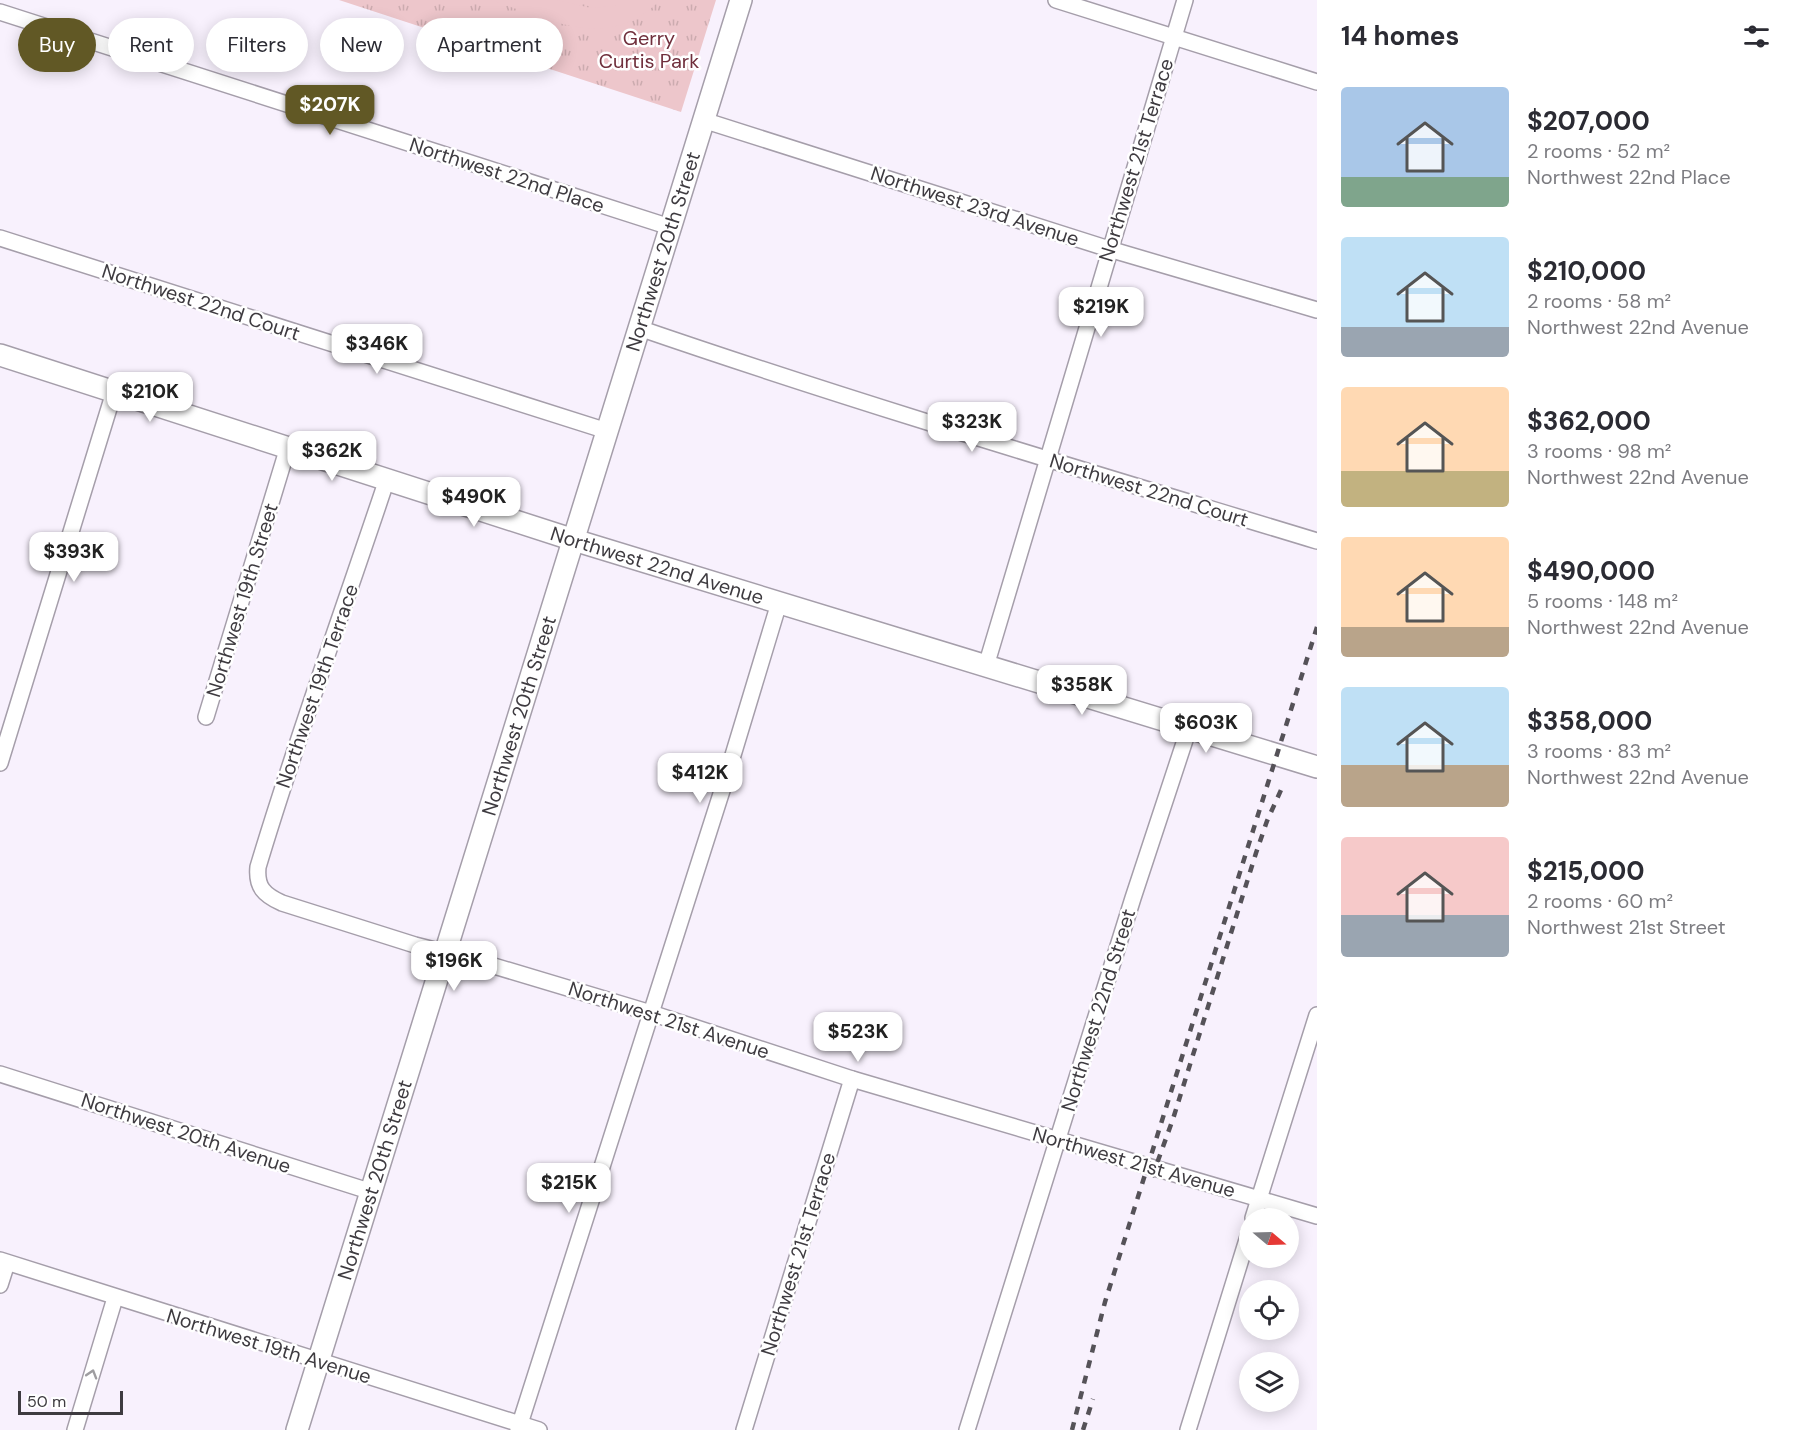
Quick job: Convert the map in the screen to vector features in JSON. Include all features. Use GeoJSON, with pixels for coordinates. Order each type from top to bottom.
{"type":"FeatureCollection","features":[{"type":"Feature","properties":{"kind":"main road","name":"Northwest 20th Street"},"geometry":{"type":"LineString","coordinates":[[297,1430],[741,0]]}},
{"type":"Feature","properties":{"kind":"main road","name":"Northwest 22nd Avenue"},"geometry":{"type":"LineString","coordinates":[[0,355],[574,540],[1317,767]]}},
{"type":"Feature","properties":{"kind":"main road"},"geometry":{"type":"LineString","coordinates":[[0,365],[30,364]]}},
{"type":"Feature","properties":{"kind":"street"},"geometry":{"type":"LineString","coordinates":[[1056,0],[1317,82]]}},
{"type":"Feature","properties":{"kind":"street","name":"Northwest 21st Terrace"},"geometry":{"type":"LineString","coordinates":[[986,666],[1185,0]]}},
{"type":"Feature","properties":{"kind":"street","name":"Northwest 22nd Place"},"geometry":{"type":"LineString","coordinates":[[0,12],[670,227]]}},
{"type":"Feature","properties":{"kind":"street","name":"Northwest 23rd Avenue"},"geometry":{"type":"LineString","coordinates":[[703,120],[1109,249],[1317,310]]}},
{"type":"Feature","properties":{"kind":"street","name":"Northwest 22nd Court"},"geometry":{"type":"LineString","coordinates":[[0,238],[607,431]]}},
{"type":"Feature","properties":{"kind":"street","name":"Northwest 22nd Court"},"geometry":{"type":"LineString","coordinates":[[639,328],[748,366],[1317,541]]}},
{"type":"Feature","properties":{"kind":"street"},"geometry":{"type":"LineString","coordinates":[[0,764],[114,392]]}},
{"type":"Feature","properties":{"kind":"street","name":"Northwest 19th Street"},"geometry":{"type":"LineString","coordinates":[[206,717],[288,447]]}},
{"type":"Feature","properties":{"kind":"street","name":"Northwest 19th Terrace"},"geometry":{"type":"LineString","coordinates":[[264,893],[257,877],[258,867],[285,776],[334,639],[387,479]]}},
{"type":"Feature","properties":{"kind":"street"},"geometry":{"type":"LineString","coordinates":[[519,1427],[779,603]]}},
{"type":"Feature","properties":{"kind":"street","name":"Northwest 22nd Street"},"geometry":{"type":"LineString","coordinates":[[967,1430],[1189,728]]}},
{"type":"Feature","properties":{"kind":"street","name":"Northwest 21st Avenue"},"geometry":{"type":"LineString","coordinates":[[264,893],[282,903],[651,1013],[852,1079],[1317,1216]]}},
{"type":"Feature","properties":{"kind":"street"},"geometry":{"type":"LineString","coordinates":[[1256,1208],[1317,1015]]}},
{"type":"Feature","properties":{"kind":"street","name":"Northwest 20th Avenue"},"geometry":{"type":"LineString","coordinates":[[0,1074],[372,1192]]}},
{"type":"Feature","properties":{"kind":"street","name":"Northwest 21st Terrace"},"geometry":{"type":"LineString","coordinates":[[744,1430],[852,1079]]}},
{"type":"Feature","properties":{"kind":"street"},"geometry":{"type":"LineString","coordinates":[[0,1285],[3,1261]]}},
{"type":"Feature","properties":{"kind":"street","name":"Northwest 19th Avenue"},"geometry":{"type":"LineString","coordinates":[[3,1261],[519,1427],[539,1430]]}},
{"type":"Feature","properties":{"kind":"street"},"geometry":{"type":"LineString","coordinates":[[1188,1430],[1239,1265]]}},
{"type":"Feature","properties":{"kind":"street"},"geometry":{"type":"LineString","coordinates":[[75,1430],[115,1298]]}},
{"type":"Feature","properties":{"kind":"green space","name":"Gerry Curtis Park"},"geometry":{"type":"Polygon","coordinates":[[[339,0],[716,0],[681,112],[559,72],[563,72],[563,18],[416,18],[416,25],[404,21],[404,18],[394,18],[339,0]]]}},
{"type":"Feature","properties":{"kind":"green space"},"geometry":{"type":"Polygon","coordinates":[[[491,0],[557,0],[591,8],[614,6],[626,0],[660,0],[640,16],[620,25],[599,28],[578,27],[563,23],[563,18],[544,18],[491,0]]]}},
{"type":"Feature","properties":{"kind":"railway"},"geometry":{"type":"LineString","coordinates":[[1072,1430],[1105,1302],[1317,627]]}},
{"type":"Feature","properties":{"kind":"railway"},"geometry":{"type":"LineString","coordinates":[[1152,1177],[1173,1119],[1256,853],[1281,790]]}},
{"type":"Feature","properties":{"kind":"railway"},"geometry":{"type":"LineString","coordinates":[[1083,1430],[1093,1399]]}}]}
